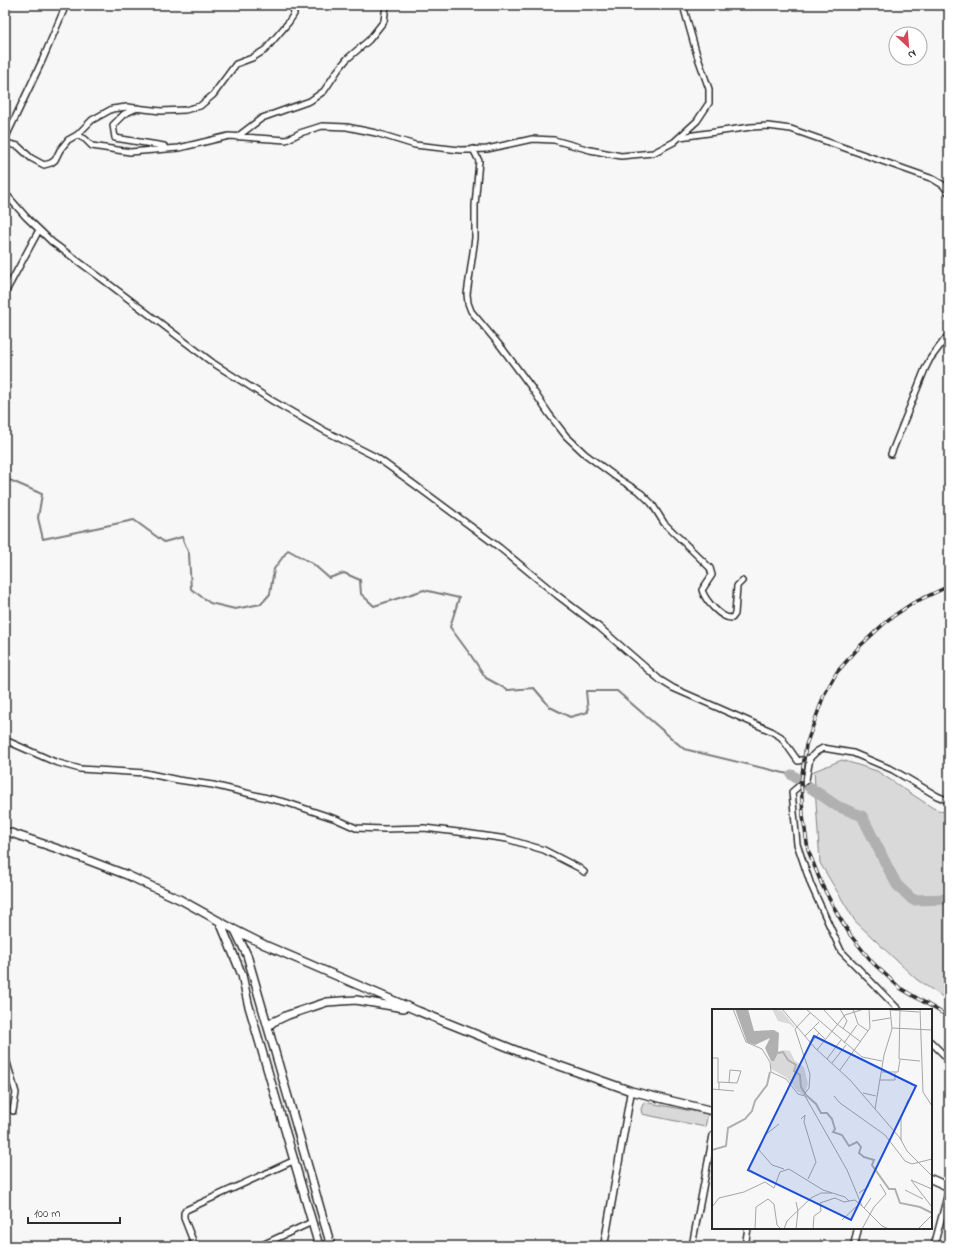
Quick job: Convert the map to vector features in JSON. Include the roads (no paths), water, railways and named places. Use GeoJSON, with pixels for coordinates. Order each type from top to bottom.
{"type":"FeatureCollection","features":[{"type":"Feature","properties":{"kind":"main road"},"geometry":{"type":"LineString","coordinates":[[5,831],[64,851],[127,876],[181,900],[265,945],[418,1011],[520,1052],[631,1092],[712,1111]]}},
{"type":"Feature","properties":{"kind":"main road"},"geometry":{"type":"LineString","coordinates":[[220,922],[242,975],[248,1003],[319,1246]]}},
{"type":"Feature","properties":{"kind":"main road"},"geometry":{"type":"LineString","coordinates":[[235,930],[247,955],[331,1246]]}},
{"type":"Feature","properties":{"kind":"main road"},"geometry":{"type":"LineString","coordinates":[[268,1026],[288,1015],[327,1002],[356,1000],[418,1011]]}},
{"type":"Feature","properties":{"kind":"main road"},"geometry":{"type":"LineString","coordinates":[[932,1180],[949,1188]]}},
{"type":"Feature","properties":{"kind":"street"},"geometry":{"type":"LineString","coordinates":[[5,139],[42,61],[66,5]]}},
{"type":"Feature","properties":{"kind":"street"},"geometry":{"type":"LineString","coordinates":[[5,143],[18,146],[31,158],[44,165],[55,160],[60,150],[68,140],[77,135],[92,120],[112,109],[127,107],[161,111],[185,110],[200,106],[213,95],[236,64],[252,58],[265,50],[294,14],[292,5]]}},
{"type":"Feature","properties":{"kind":"street"},"geometry":{"type":"LineString","coordinates":[[237,137],[262,118],[310,101],[324,91],[347,59],[369,40],[384,21],[386,5]]}},
{"type":"Feature","properties":{"kind":"street"},"geometry":{"type":"LineString","coordinates":[[77,135],[85,139],[92,146],[130,152],[179,148],[229,136],[286,140],[300,133],[322,126],[347,127],[376,133],[415,145],[460,150],[487,149],[532,139],[554,140],[590,150],[621,156],[652,153],[674,142],[697,121],[709,103],[709,90],[696,55],[684,9],[685,5]]}},
{"type":"Feature","properties":{"kind":"street"},"geometry":{"type":"LineString","coordinates":[[138,108],[124,114],[113,125],[115,138],[171,148]]}},
{"type":"Feature","properties":{"kind":"street"},"geometry":{"type":"LineString","coordinates":[[679,137],[751,127],[768,126],[791,129],[933,180],[943,185],[949,193]]}},
{"type":"Feature","properties":{"kind":"street"},"geometry":{"type":"LineString","coordinates":[[473,149],[479,160],[475,205],[475,238],[467,294],[471,311],[502,348],[566,436],[585,454],[610,473],[641,493],[652,504],[664,524],[710,568],[712,574],[702,590],[704,595],[716,610],[728,618],[732,618],[735,614],[737,586],[742,581]]}},
{"type":"Feature","properties":{"kind":"street"},"geometry":{"type":"LineString","coordinates":[[5,193],[26,218],[52,242],[105,280],[212,363],[325,431],[376,457],[416,485],[500,548],[599,627],[660,680],[673,688],[771,731],[781,737],[798,761],[810,758],[823,748],[853,753],[892,770],[937,796],[949,801]]}},
{"type":"Feature","properties":{"kind":"street"},"geometry":{"type":"LineString","coordinates":[[5,293],[39,230]]}},
{"type":"Feature","properties":{"kind":"street"},"geometry":{"type":"LineString","coordinates":[[891,454],[925,369],[930,359],[949,334]]}},
{"type":"Feature","properties":{"kind":"street"},"geometry":{"type":"LineString","coordinates":[[5,740],[55,762],[80,769],[145,773],[213,785],[288,803],[336,819],[356,828],[424,828],[507,839],[544,850],[584,872]]}},
{"type":"Feature","properties":{"kind":"street"},"geometry":{"type":"LineString","coordinates":[[810,758],[806,780],[792,792],[797,844],[809,878],[841,951],[898,1009]]}},
{"type":"Feature","properties":{"kind":"street"},"geometry":{"type":"LineString","coordinates":[[932,1043],[949,1060]]}},
{"type":"Feature","properties":{"kind":"street"},"geometry":{"type":"LineString","coordinates":[[5,1056],[16,1093],[13,1112]]}},
{"type":"Feature","properties":{"kind":"street"},"geometry":{"type":"LineString","coordinates":[[604,1246],[631,1092]]}},
{"type":"Feature","properties":{"kind":"street"},"geometry":{"type":"LineString","coordinates":[[692,1246],[712,1140]]}},
{"type":"Feature","properties":{"kind":"street"},"geometry":{"type":"LineString","coordinates":[[196,1246],[184,1218],[184,1213],[186,1210],[294,1160]]}},
{"type":"Feature","properties":{"kind":"street"},"geometry":{"type":"LineString","coordinates":[[934,1246],[949,1188]]}},
{"type":"Feature","properties":{"kind":"street"},"geometry":{"type":"LineString","coordinates":[[260,1246],[312,1222]]}},
{"type":"Feature","properties":{"kind":"street"},"geometry":{"type":"LineString","coordinates":[[745,1246],[748,1229]]}},
{"type":"Feature","properties":{"kind":"street"},"geometry":{"type":"LineString","coordinates":[[854,1246],[858,1229]]}},
{"type":"Feature","properties":{"kind":"waterway"},"geometry":{"type":"LineString","coordinates":[[5,478],[42,494],[38,518],[43,539],[134,520],[164,542],[182,537],[189,554],[191,589],[210,603],[235,609],[261,604],[270,594],[274,569],[288,550],[313,564],[329,578],[344,573],[360,580],[361,594],[374,606],[424,590],[459,598],[450,627],[486,678],[508,690],[534,688],[550,707],[570,717],[588,712],[586,691],[617,691],[684,749],[792,775]]}},
{"type":"Feature","properties":{"kind":"waterway"},"geometry":{"type":"LineString","coordinates":[[792,775],[837,806],[862,816],[897,885],[913,900],[949,899]]}},
{"type":"Feature","properties":{"kind":"railway"},"geometry":{"type":"LineString","coordinates":[[949,586],[913,603],[889,619],[860,646],[837,672],[824,695],[806,745],[801,782],[803,816],[808,850],[822,885],[851,936],[873,963],[900,988],[949,1017]]}}]}
